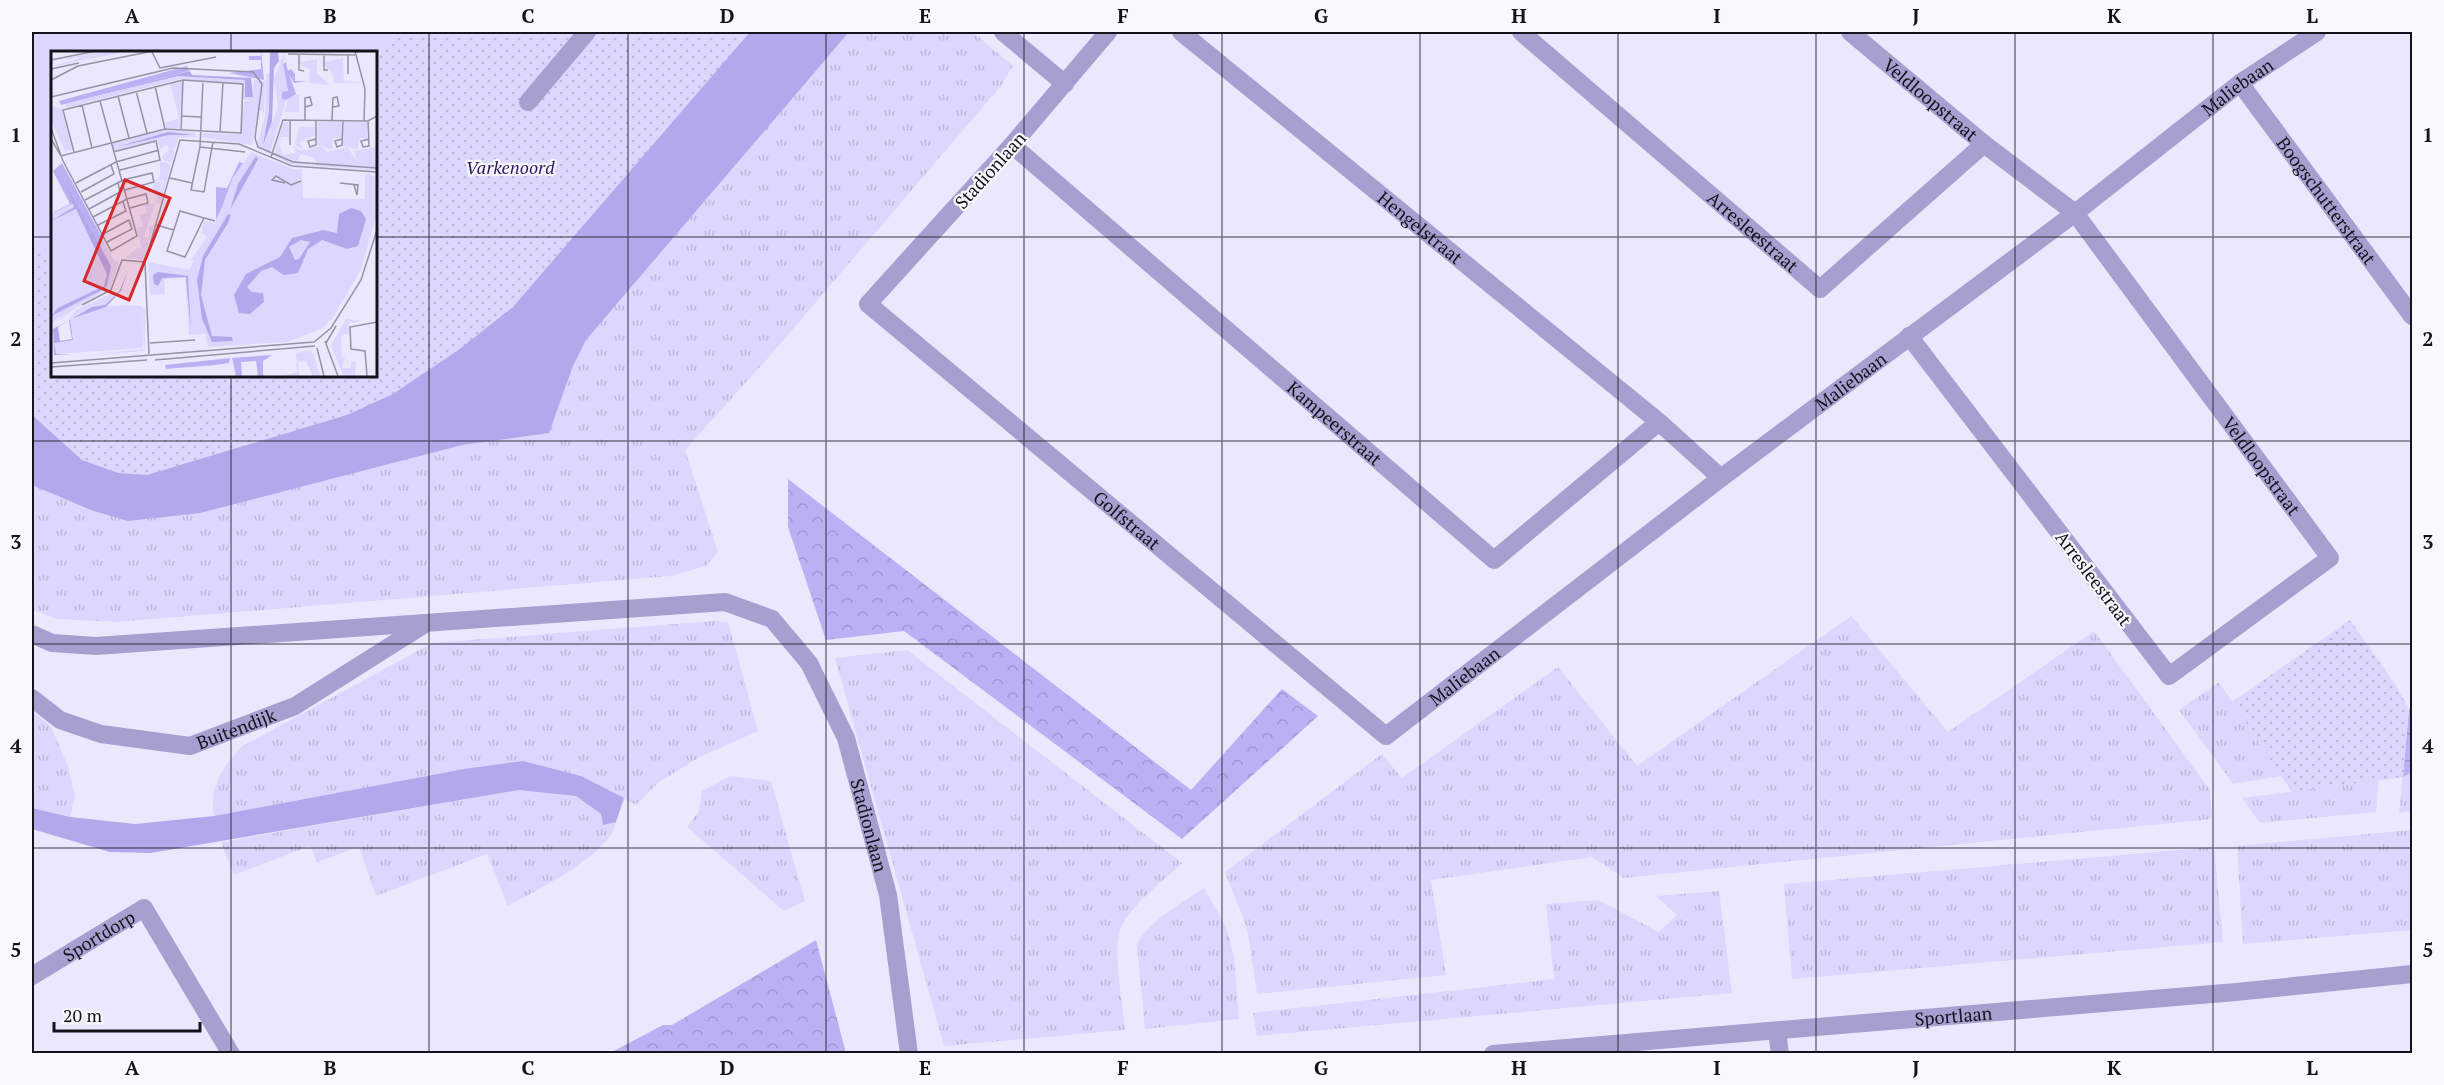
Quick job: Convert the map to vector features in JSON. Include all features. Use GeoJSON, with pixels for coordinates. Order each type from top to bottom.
{"type":"FeatureCollection","features":[{"type":"Feature","properties":{"kind":"street"},"geometry":{"type":"LineString","coordinates":[[528,102],[587,32]]}},
{"type":"Feature","properties":{"kind":"street"},"geometry":{"type":"LineString","coordinates":[[1003,32],[1065,84]]}},
{"type":"Feature","properties":{"kind":"street","name":"Stadionlaan"},"geometry":{"type":"LineString","coordinates":[[868,304],[1012,146],[1108,32]]}},
{"type":"Feature","properties":{"kind":"street","name":"Hengelstraat"},"geometry":{"type":"LineString","coordinates":[[1181,32],[1659,422]]}},
{"type":"Feature","properties":{"kind":"street","name":"Arresleestraat"},"geometry":{"type":"LineString","coordinates":[[1521,32],[1820,289],[1984,144]]}},
{"type":"Feature","properties":{"kind":"street","name":"Veldloopstraat"},"geometry":{"type":"LineString","coordinates":[[1850,32],[1984,144],[2075,213],[2330,558],[2169,676]]}},
{"type":"Feature","properties":{"kind":"street","name":"Maliebaan"},"geometry":{"type":"LineString","coordinates":[[1386,736],[1721,478],[2075,213],[2240,83],[2316,32]]}},
{"type":"Feature","properties":{"kind":"street","name":"Boogschutterstraat"},"geometry":{"type":"LineString","coordinates":[[2240,83],[2412,316]]}},
{"type":"Feature","properties":{"kind":"street","name":"Kampeerstraat"},"geometry":{"type":"LineString","coordinates":[[1012,146],[1494,560],[1659,422]]}},
{"type":"Feature","properties":{"kind":"street","name":"Golfstraat"},"geometry":{"type":"LineString","coordinates":[[868,304],[1386,736]]}},
{"type":"Feature","properties":{"kind":"street","name":"Arresleestraat"},"geometry":{"type":"LineString","coordinates":[[1909,336],[2169,676]]}},
{"type":"Feature","properties":{"kind":"street"},"geometry":{"type":"LineString","coordinates":[[1659,422],[1721,478]]}},
{"type":"Feature","properties":{"kind":"street","name":"Buitendijk"},"geometry":{"type":"LineString","coordinates":[[32,634],[52,643],[96,646],[725,602],[772,619]]}},
{"type":"Feature","properties":{"kind":"street","name":"Stadionlaan"},"geometry":{"type":"LineString","coordinates":[[772,619],[809,663],[846,738],[888,895],[909,1053]]}},
{"type":"Feature","properties":{"kind":"street","name":"Buitendijk"},"geometry":{"type":"LineString","coordinates":[[32,698],[60,720],[101,734],[190,746],[295,706],[425,624]]}},
{"type":"Feature","properties":{"kind":"street","name":"Sportdorp"},"geometry":{"type":"LineString","coordinates":[[32,976],[144,909],[231,1053]]}},
{"type":"Feature","properties":{"kind":"street","name":"Sportlaan"},"geometry":{"type":"LineString","coordinates":[[1493,1053],[2248,991],[2412,974]]}},
{"type":"Feature","properties":{"kind":"street"},"geometry":{"type":"LineString","coordinates":[[1778,1031],[1780,1053]]}},
{"type":"Feature","properties":{"kind":"green space","name":"Varkenoord"},"geometry":{"type":"Polygon","coordinates":[[[32,32],[793,32],[497,405],[142,497],[32,448],[32,32]]]}},
{"type":"Feature","properties":{"kind":"green space"},"geometry":{"type":"Polygon","coordinates":[[[32,32],[399,32],[376,59],[376,51],[51,51],[51,255],[32,238],[32,32]]]}},
{"type":"Feature","properties":{"kind":"green space"},"geometry":{"type":"Polygon","coordinates":[[[849,32],[973,32],[1013,66],[1000,87],[769,357],[685,450],[718,552],[706,566],[671,576],[118,622],[57,619],[32,610],[32,464],[462,445],[549,433],[573,366],[586,340],[849,32]]]}},
{"type":"Feature","properties":{"kind":"green space"},"geometry":{"type":"Polygon","coordinates":[[[788,479],[1191,790],[1282,689],[1318,716],[1182,839],[904,631],[826,640],[788,527],[788,479]]]}},
{"type":"Feature","properties":{"kind":"green space"},"geometry":{"type":"Polygon","coordinates":[[[1851,616],[1948,732],[2094,631],[2210,790],[2212,819],[1624,878],[1592,857],[1431,880],[1446,975],[1257,994],[1247,928],[1225,872],[1382,754],[1402,778],[1558,667],[1637,766],[1851,616]]]}},
{"type":"Feature","properties":{"kind":"green space"},"geometry":{"type":"Polygon","coordinates":[[[2350,620],[2395,684],[2409,709],[2403,777],[2292,792],[2232,702],[2350,620]]]}},
{"type":"Feature","properties":{"kind":"green space"},"geometry":{"type":"Polygon","coordinates":[[[713,621],[728,622],[758,731],[700,757],[659,782],[636,805],[581,776],[464,769],[214,816],[213,796],[218,778],[241,747],[432,643],[713,621]]]}},
{"type":"Feature","properties":{"kind":"green space"},"geometry":{"type":"Polygon","coordinates":[[[907,650],[1182,863],[1140,902],[1121,927],[1118,963],[1125,1030],[944,1046],[835,658],[907,650]]]}},
{"type":"Feature","properties":{"kind":"green space"},"geometry":{"type":"Polygon","coordinates":[[[2219,682],[2282,776],[2233,784],[2179,710],[2219,682]]]}},
{"type":"Feature","properties":{"kind":"green space"},"geometry":{"type":"Polygon","coordinates":[[[2409,709],[2412,709],[2412,811],[2399,813],[2409,709]]]}},
{"type":"Feature","properties":{"kind":"green space"},"geometry":{"type":"Polygon","coordinates":[[[2409,709],[2412,709],[2412,772],[2403,777],[2409,709]]]}},
{"type":"Feature","properties":{"kind":"green space"},"geometry":{"type":"Polygon","coordinates":[[[32,711],[51,727],[68,766],[75,796],[70,817],[32,808],[32,711]]]}},
{"type":"Feature","properties":{"kind":"green space"},"geometry":{"type":"Polygon","coordinates":[[[730,776],[771,781],[805,901],[784,911],[687,827],[699,811],[702,791],[730,776]]]}},
{"type":"Feature","properties":{"kind":"green space"},"geometry":{"type":"Polygon","coordinates":[[[2379,780],[2376,812],[2260,823],[2242,798],[2379,780]]]}},
{"type":"Feature","properties":{"kind":"green space"},"geometry":{"type":"Polygon","coordinates":[[[519,790],[576,796],[601,814],[603,824],[616,822],[611,834],[601,847],[587,859],[508,906],[487,854],[376,896],[359,847],[317,862],[310,846],[234,875],[221,842],[519,790]]]}},
{"type":"Feature","properties":{"kind":"green space"},"geometry":{"type":"Polygon","coordinates":[[[2412,830],[2412,930],[2243,944],[2237,846],[2412,830]]]}},
{"type":"Feature","properties":{"kind":"green space"},"geometry":{"type":"Polygon","coordinates":[[[2214,847],[2223,942],[1792,979],[1784,884],[2214,847]]]}},
{"type":"Feature","properties":{"kind":"green space"},"geometry":{"type":"Polygon","coordinates":[[[1204,888],[1226,927],[1234,956],[1239,1019],[1145,1029],[1137,946],[1147,929],[1156,921],[1204,888]]]}},
{"type":"Feature","properties":{"kind":"green space"},"geometry":{"type":"Polygon","coordinates":[[[1719,891],[1732,993],[1257,1036],[1253,1013],[1554,979],[1546,904],[1598,900],[1659,932],[1677,915],[1656,896],[1719,891]]]}},
{"type":"Feature","properties":{"kind":"green space"},"geometry":{"type":"Polygon","coordinates":[[[816,940],[846,1053],[610,1053],[663,1025],[672,1025],[816,940]]]}},
{"type":"Feature","properties":{"kind":"shaded area"},"geometry":{"type":"Polygon","coordinates":[[[750,32],[849,32],[586,340],[573,366],[549,433],[462,445],[200,513],[128,521],[91,510],[32,485],[32,415],[82,460],[118,473],[147,475],[347,415],[393,394],[457,351],[513,307],[750,32]]]}},
{"type":"Feature","properties":{"kind":"shaded area"},"geometry":{"type":"Polygon","coordinates":[[[523,761],[581,776],[624,798],[616,822],[603,825],[601,814],[576,796],[519,790],[151,853],[110,852],[32,829],[32,808],[70,817],[135,824],[214,816],[464,769],[523,761]]]}}]}
